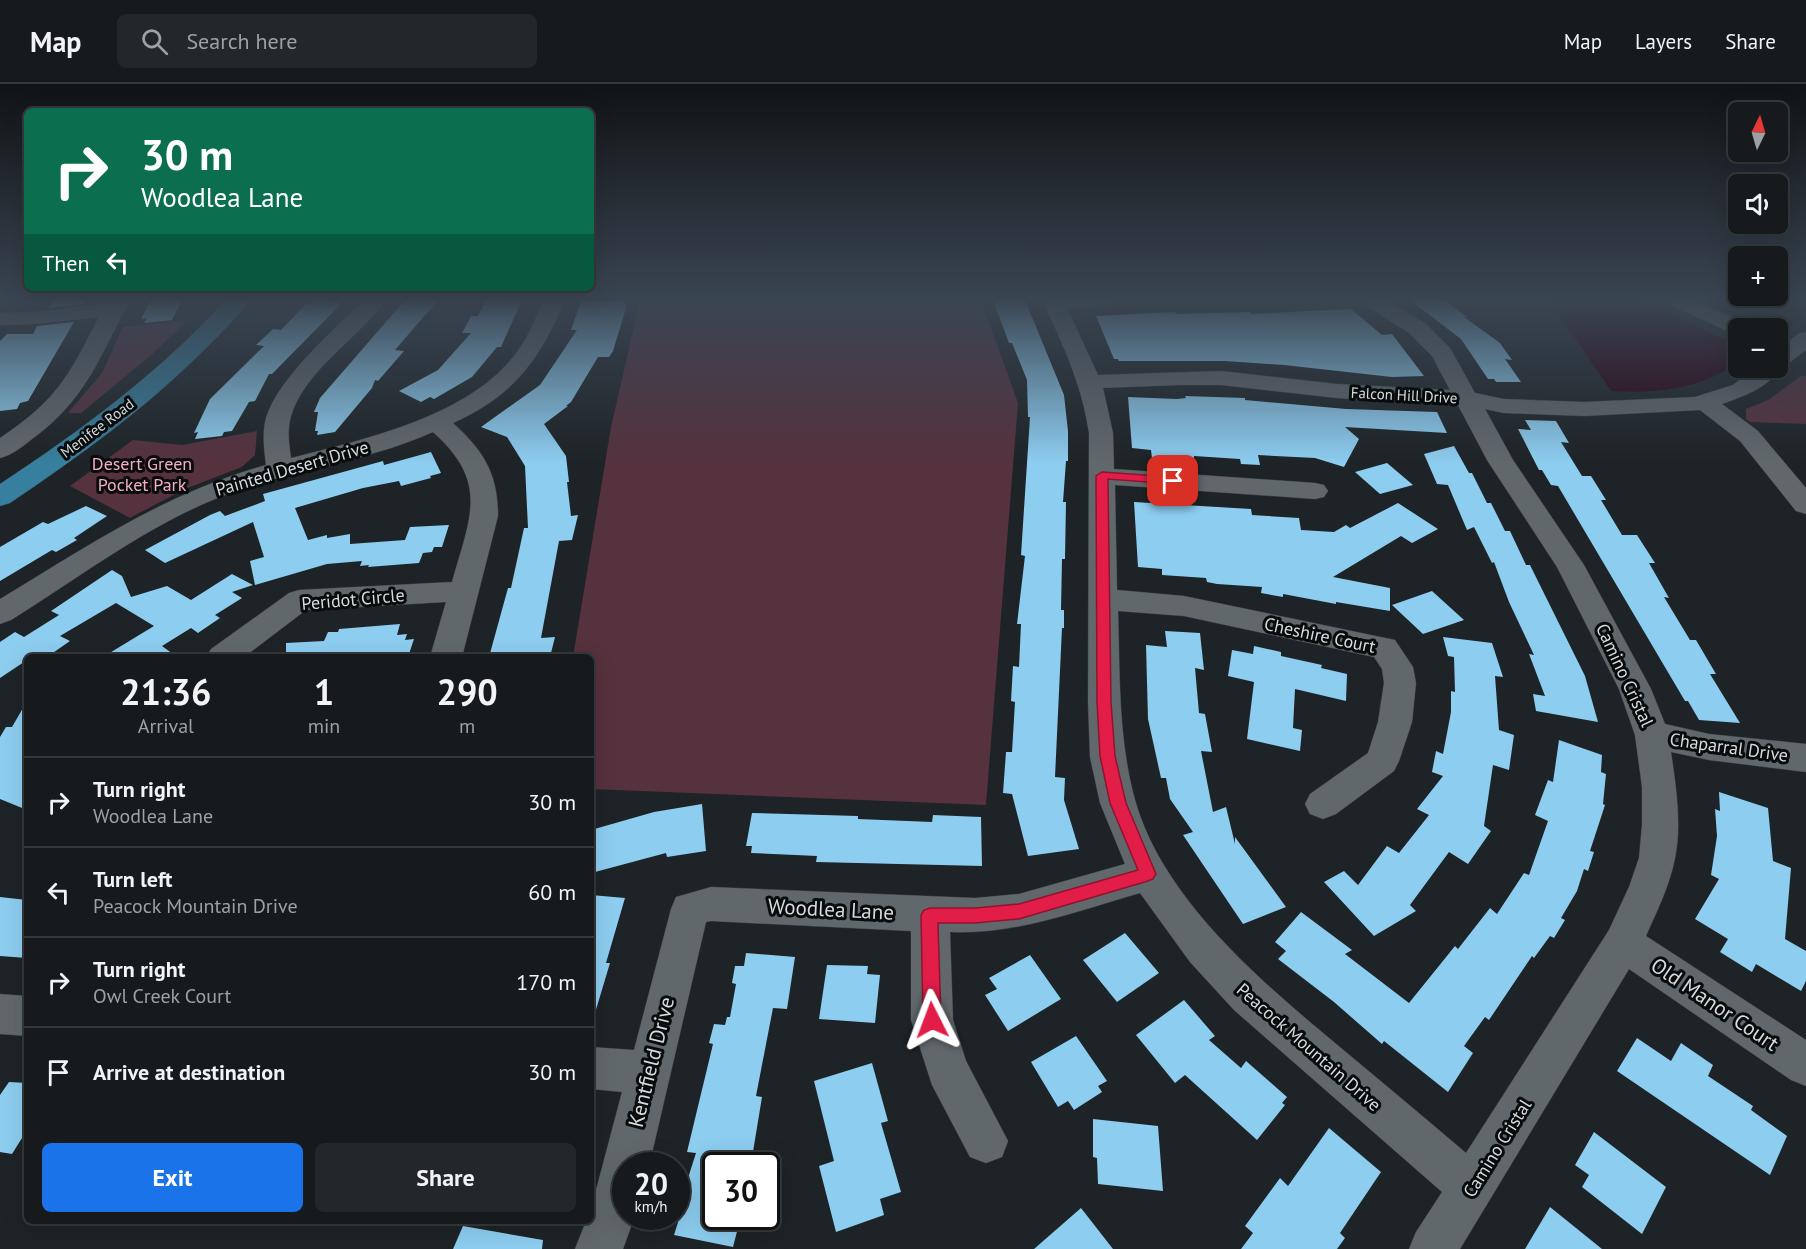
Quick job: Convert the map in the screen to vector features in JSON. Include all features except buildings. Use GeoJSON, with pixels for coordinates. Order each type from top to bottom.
{"type":"FeatureCollection","features":[{"type":"Feature","properties":{"kind":"main road","name":"Menifee Road"},"geometry":{"type":"LineString","coordinates":[[0,497],[67,453],[155,384],[186,354]]}},
{"type":"Feature","properties":{"kind":"street"},"geometry":{"type":"LineString","coordinates":[[0,450],[59,404],[89,354]]}},
{"type":"Feature","properties":{"kind":"street"},"geometry":{"type":"LineString","coordinates":[[279,468],[276,437],[281,410],[297,385],[325,354]]}},
{"type":"Feature","properties":{"kind":"street","name":"Painted Desert Drive"},"geometry":{"type":"LineString","coordinates":[[0,613],[155,518],[216,489],[279,468],[385,441],[437,422],[478,399],[513,371],[526,354]]}},
{"type":"Feature","properties":{"kind":"street","name":"Peacock Mountain Drive"},"geometry":{"type":"LineString","coordinates":[[1078,354],[1091,382],[1097,403],[1101,433],[1107,756],[1118,803],[1148,874],[1204,949],[1248,996],[1473,1188]]}},
{"type":"Feature","properties":{"kind":"street","name":"Camino Cristal"},"geometry":{"type":"LineString","coordinates":[[1434,1249],[1623,944],[1648,887],[1656,858],[1660,825],[1654,746],[1630,680],[1570,565],[1500,460],[1443,354]]}},
{"type":"Feature","properties":{"kind":"street","name":"Falcon Hill Drive"},"geometry":{"type":"LineString","coordinates":[[1091,382],[1221,378],[1337,391],[1466,398],[1515,406],[1584,410],[1616,406],[1697,404],[1740,390],[1755,378]]}},
{"type":"Feature","properties":{"kind":"street"},"geometry":{"type":"LineString","coordinates":[[1704,402],[1749,436],[1803,498]]}},
{"type":"Feature","properties":{"kind":"street"},"geometry":{"type":"LineString","coordinates":[[437,422],[466,448],[484,480],[486,498],[484,516],[447,654]]}},
{"type":"Feature","properties":{"kind":"street"},"geometry":{"type":"LineString","coordinates":[[1102,476],[1315,491]]}},
{"type":"Feature","properties":{"kind":"street","name":"Peridot Circle"},"geometry":{"type":"LineString","coordinates":[[226,654],[299,600],[465,591]]}},
{"type":"Feature","properties":{"kind":"street","name":"Cheshire Court"},"geometry":{"type":"LineString","coordinates":[[1103,599],[1184,606],[1384,648],[1397,667],[1400,682],[1395,722],[1382,761],[1323,804]]}},
{"type":"Feature","properties":{"kind":"street","name":"Chaparral Drive"},"geometry":{"type":"LineString","coordinates":[[1654,746],[1709,747],[1806,758]]}},
{"type":"Feature","properties":{"kind":"street","name":"Chaparral Drive"},"geometry":{"type":"LineString","coordinates":[[1654,746],[1718,768],[1806,779]]}},
{"type":"Feature","properties":{"kind":"street","name":"Woodlea Lane"},"geometry":{"type":"LineString","coordinates":[[690,909],[711,904],[975,916],[1019,911],[1148,874]]}},
{"type":"Feature","properties":{"kind":"street","name":"Kentfield Drive"},"geometry":{"type":"LineString","coordinates":[[599,1249],[616,1205],[690,909]]}},
{"type":"Feature","properties":{"kind":"street"},"geometry":{"type":"LineString","coordinates":[[930,915],[932,1020],[947,1070],[986,1141]]}},
{"type":"Feature","properties":{"kind":"street","name":"Old Manor Court"},"geometry":{"type":"LineString","coordinates":[[1623,944],[1806,1065]]}},
{"type":"Feature","properties":{"kind":"street"},"geometry":{"type":"LineString","coordinates":[[0,1014],[24,1016]]}},
{"type":"Feature","properties":{"kind":"street"},"geometry":{"type":"LineString","coordinates":[[594,1068],[649,1073]]}},
{"type":"Feature","properties":{"kind":"green space"},"geometry":{"type":"Polygon","coordinates":[[[111,354],[152,354],[81,413],[68,413],[102,373],[111,354]]]}},
{"type":"Feature","properties":{"kind":"green space"},"geometry":{"type":"Polygon","coordinates":[[[628,354],[1001,354],[1018,403],[986,805],[594,789],[594,654],[573,654],[611,427],[628,354]]]}},
{"type":"Feature","properties":{"kind":"green space"},"geometry":{"type":"Polygon","coordinates":[[[1801,376],[1806,376],[1806,424],[1750,422],[1746,419],[1746,409],[1768,400],[1801,376]]]}},
{"type":"Feature","properties":{"kind":"green space","name":"Desert Green Pocket Park"},"geometry":{"type":"Polygon","coordinates":[[[257,431],[255,455],[242,467],[185,489],[130,518],[70,486],[133,440],[182,445],[257,431]]]}},
{"type":"Feature","properties":{"kind":"shaded area"},"geometry":{"type":"Polygon","coordinates":[[[1586,354],[1728,354],[1728,368],[1694,384],[1645,392],[1611,391],[1586,354]]]}},
{"type":"Feature","properties":{"kind":"route"},"geometry":{"type":"LineString","coordinates":[[932,1020],[929,961],[930,915],[975,916],[1019,911],[1148,874],[1118,803],[1107,756],[1104,702],[1102,476],[1173,481]]}}]}
